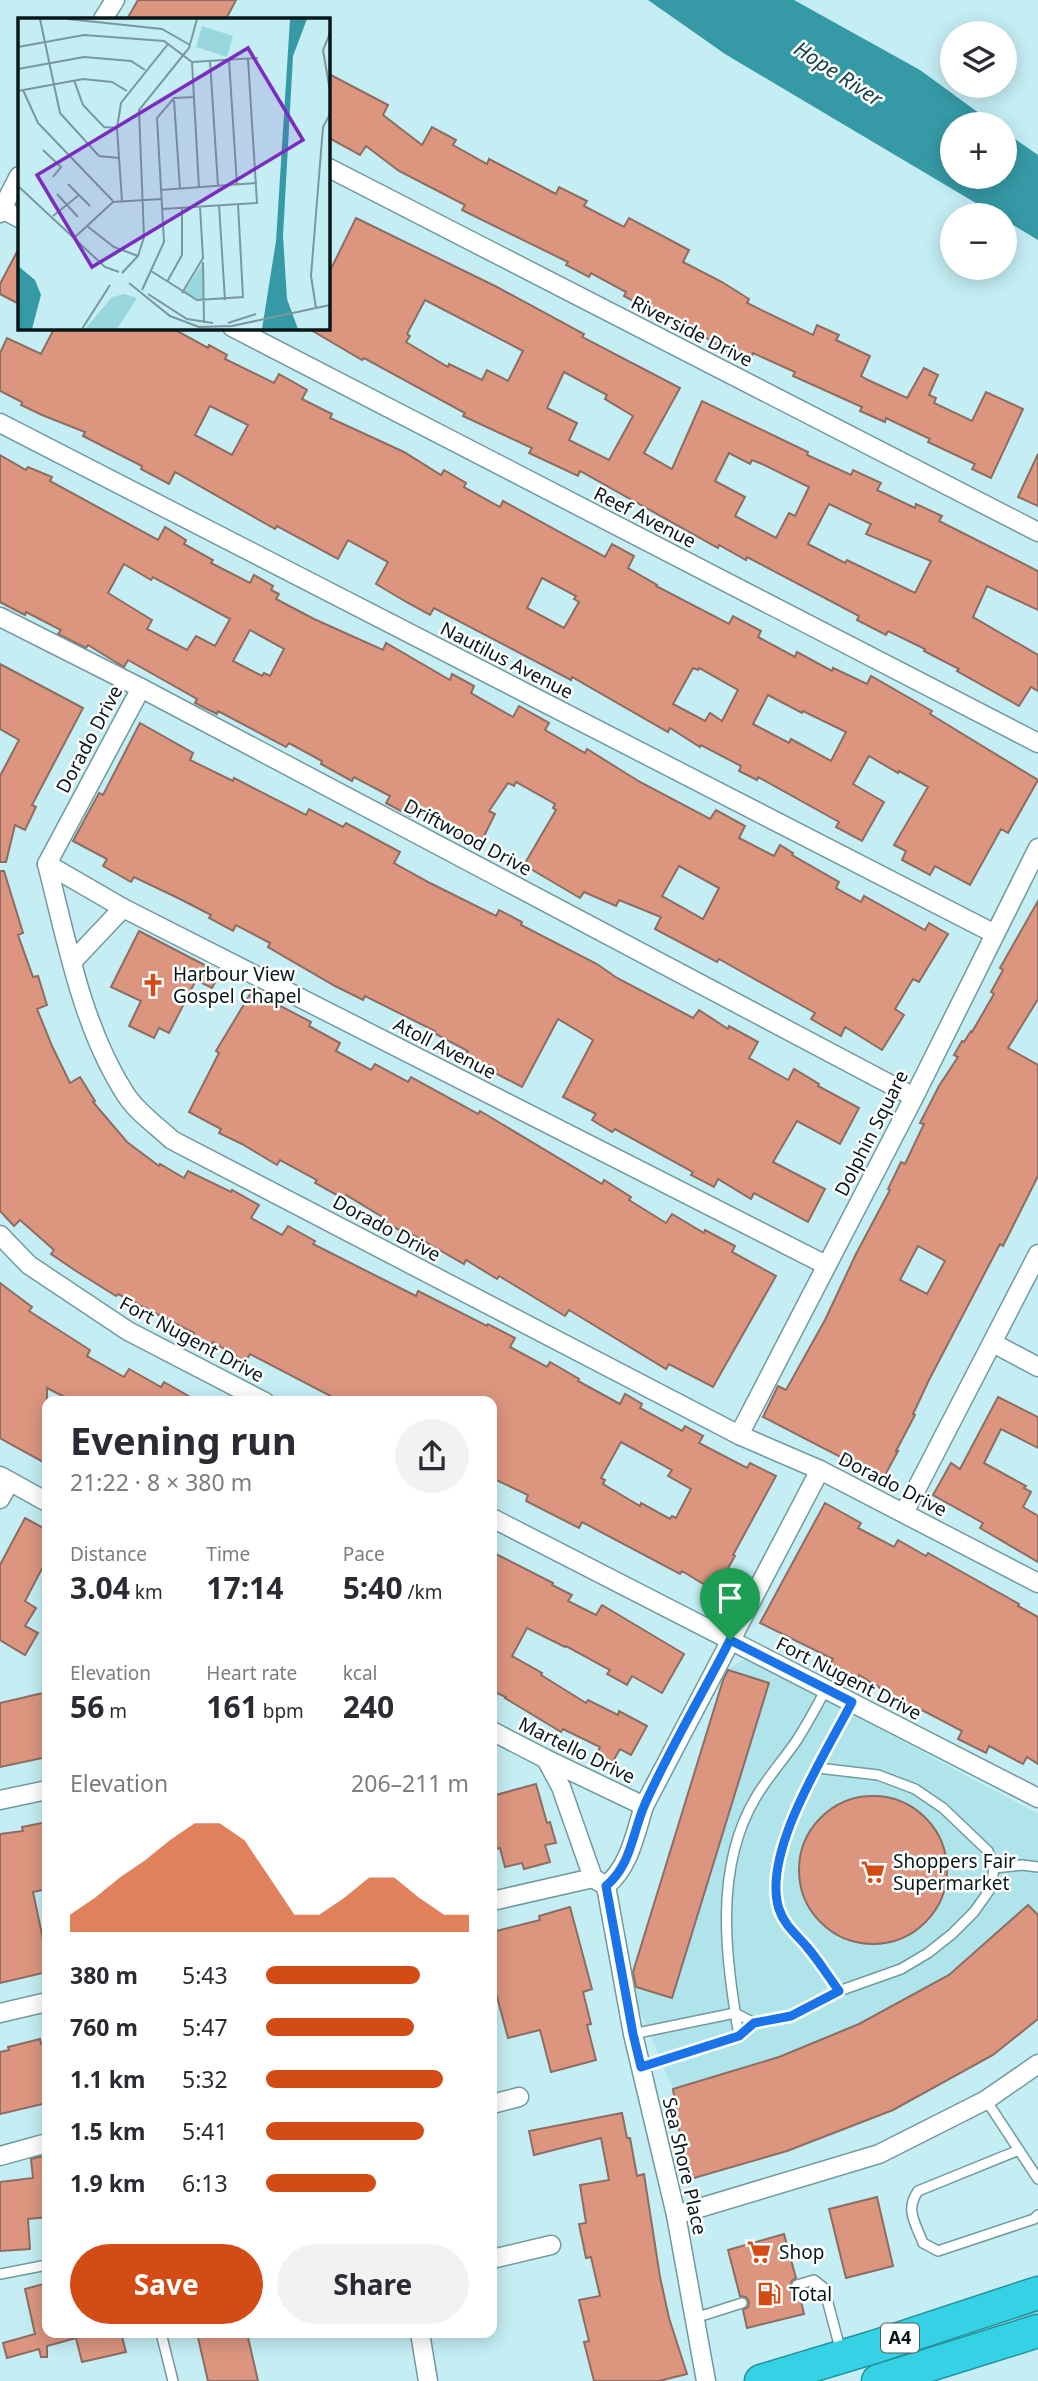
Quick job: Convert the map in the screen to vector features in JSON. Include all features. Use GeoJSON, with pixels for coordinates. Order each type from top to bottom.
{"type":"FeatureCollection","features":[{"type":"Feature","properties":{"kind":"highway","name":"A4"},"geometry":{"type":"LineString","coordinates":[[761,2381],[1038,2293]]}},
{"type":"Feature","properties":{"kind":"highway","name":"A4"},"geometry":{"type":"LineString","coordinates":[[878,2381],[1038,2331]]}},
{"type":"Feature","properties":{"kind":"street"},"geometry":{"type":"LineString","coordinates":[[104,18],[115,0]]}},
{"type":"Feature","properties":{"kind":"street","name":"Riverside Drive"},"geometry":{"type":"LineString","coordinates":[[329,168],[1038,532]]}},
{"type":"Feature","properties":{"kind":"street"},"geometry":{"type":"LineString","coordinates":[[18,178],[1,211],[18,218]]}},
{"type":"Feature","properties":{"kind":"street","name":"Reef Avenue"},"geometry":{"type":"LineString","coordinates":[[236,329],[1038,743]]}},
{"type":"Feature","properties":{"kind":"street","name":"Nautilus Avenue"},"geometry":{"type":"LineString","coordinates":[[0,423],[995,934]]}},
{"type":"Feature","properties":{"kind":"street","name":"Driftwood Drive"},"geometry":{"type":"LineString","coordinates":[[0,617],[141,688],[914,1097]]}},
{"type":"Feature","properties":{"kind":"street","name":"Dorado Drive"},"geometry":{"type":"LineString","coordinates":[[141,688],[47,864],[72,962],[99,1047],[127,1098],[172,1140],[739,1435],[820,1470],[1038,1583]]}},
{"type":"Feature","properties":{"kind":"street","name":"Dolphin Square"},"geometry":{"type":"LineString","coordinates":[[739,1435],[914,1097],[1038,848]]}},
{"type":"Feature","properties":{"kind":"street","name":"Atoll Avenue"},"geometry":{"type":"LineString","coordinates":[[47,864],[123,908],[826,1265]]}},
{"type":"Feature","properties":{"kind":"street"},"geometry":{"type":"LineString","coordinates":[[72,962],[123,908]]}},
{"type":"Feature","properties":{"kind":"street","name":"Fort Nugent Drive"},"geometry":{"type":"LineString","coordinates":[[0,1235],[29,1265],[128,1331],[253,1396]]}},
{"type":"Feature","properties":{"kind":"street"},"geometry":{"type":"LineString","coordinates":[[904,1513],[1038,1254]]}},
{"type":"Feature","properties":{"kind":"street"},"geometry":{"type":"LineString","coordinates":[[993,1343],[1038,1367]]}},
{"type":"Feature","properties":{"kind":"street"},"geometry":{"type":"LineString","coordinates":[[497,1900],[617,1877],[626,1863],[644,1806],[820,1470]]}},
{"type":"Feature","properties":{"kind":"street"},"geometry":{"type":"LineString","coordinates":[[3,1486],[42,1500]]}},
{"type":"Feature","properties":{"kind":"street","name":"Fort Nugent Drive"},"geometry":{"type":"LineString","coordinates":[[497,1521],[1038,1798]]}},
{"type":"Feature","properties":{"kind":"street","name":"Martello Drive"},"geometry":{"type":"LineString","coordinates":[[497,1734],[644,1806]]}},
{"type":"Feature","properties":{"kind":"street","name":"Sea Shore Place"},"geometry":{"type":"LineString","coordinates":[[545,1759],[561,1787],[600,1882],[676,2215],[706,2381]]}},
{"type":"Feature","properties":{"kind":"street"},"geometry":{"type":"LineString","coordinates":[[0,1800],[42,1791]]}},
{"type":"Feature","properties":{"kind":"street"},"geometry":{"type":"LineString","coordinates":[[0,2013],[42,2003]]}},
{"type":"Feature","properties":{"kind":"street"},"geometry":{"type":"LineString","coordinates":[[676,2215],[879,2154],[986,2100],[1037,2068]]}},
{"type":"Feature","properties":{"kind":"street"},"geometry":{"type":"LineString","coordinates":[[497,2103],[519,2097]]}},
{"type":"Feature","properties":{"kind":"street"},"geometry":{"type":"LineString","coordinates":[[0,2155],[42,2144]]}},
{"type":"Feature","properties":{"kind":"street"},"geometry":{"type":"LineString","coordinates":[[497,2258],[551,2245]]}},
{"type":"Feature","properties":{"kind":"street"},"geometry":{"type":"LineString","coordinates":[[421,2338],[428,2381]]}},
{"type":"Feature","properties":{"kind":"lane"},"geometry":{"type":"LineString","coordinates":[[739,2036],[725,1914],[732,1861],[741,1826],[756,1797],[798,1739],[826,1689]]}},
{"type":"Feature","properties":{"kind":"lane"},"geometry":{"type":"LineString","coordinates":[[839,1991],[786,1924],[779,1911],[774,1889],[779,1853],[791,1822],[852,1702]]}},
{"type":"Feature","properties":{"kind":"lane"},"geometry":{"type":"LineString","coordinates":[[641,2067],[739,2036],[754,2023],[791,2016],[839,1991],[901,1969],[952,1934],[974,1912],[991,1888],[994,1868],[988,1851],[943,1808],[915,1789],[878,1775],[818,1768]]}},
{"type":"Feature","properties":{"kind":"lane"},"geometry":{"type":"LineString","coordinates":[[994,1868],[1022,1865],[1038,1867]]}},
{"type":"Feature","properties":{"kind":"lane"},"geometry":{"type":"LineString","coordinates":[[633,2034],[735,2013],[754,2023]]}},
{"type":"Feature","properties":{"kind":"lane"},"geometry":{"type":"LineString","coordinates":[[986,2100],[1038,2179]]}},
{"type":"Feature","properties":{"kind":"lane"},"geometry":{"type":"LineString","coordinates":[[1019,2150],[918,2191],[911,2201],[911,2209],[923,2243],[938,2251],[1034,2219],[1038,2215]]}},
{"type":"Feature","properties":{"kind":"lane"},"geometry":{"type":"LineString","coordinates":[[0,2274],[42,2266]]}},
{"type":"Feature","properties":{"kind":"lane"},"geometry":{"type":"LineString","coordinates":[[797,2285],[814,2280],[824,2288],[843,2357]]}},
{"type":"Feature","properties":{"kind":"lane"},"geometry":{"type":"LineString","coordinates":[[695,2318],[742,2303]]}},
{"type":"Feature","properties":{"kind":"lane"},"geometry":{"type":"LineString","coordinates":[[162,2338],[173,2381]]}},
{"type":"Feature","properties":{"kind":"shaded area"},"geometry":{"type":"Polygon","coordinates":[[[747,1658],[1038,1814],[1038,2019],[993,2055],[893,2110],[787,2151],[687,2180],[673,2089],[629,1985],[726,1670],[747,1658]]]}},
{"type":"Feature","properties":{"kind":"shaded area"},"geometry":{"type":"Polygon","coordinates":[[[1038,2305],[1038,2320],[893,2370],[886,2350],[1038,2305]]]}},
{"type":"Feature","properties":{"kind":"water","name":"Hope River"},"geometry":{"type":"Polygon","coordinates":[[[648,0],[794,0],[920,70],[940,85],[940,98],[958,98],[978,112],[940,112],[940,182],[725,54],[648,0]]]}},
{"type":"Feature","properties":{"kind":"water"},"geometry":{"type":"Polygon","coordinates":[[[1017,140],[1038,155],[1038,240],[1017,227],[1017,203],[976,203],[952,189],[1017,189],[1017,140]]]}},
{"type":"Feature","properties":{"kind":"building"},"geometry":{"type":"Polygon","coordinates":[[[138,0],[236,0],[227,18],[128,18],[138,0]]]}},
{"type":"Feature","properties":{"kind":"building"},"geometry":{"type":"Polygon","coordinates":[[[329,74],[388,105],[383,115],[422,145],[432,127],[456,140],[453,145],[487,164],[489,159],[556,194],[559,187],[587,201],[584,206],[624,227],[629,218],[689,250],[683,262],[749,299],[747,303],[813,335],[817,325],[839,335],[836,340],[870,356],[861,376],[868,380],[907,398],[924,368],[938,375],[929,395],[936,398],[934,403],[972,421],[986,392],[1023,409],[991,478],[972,469],[975,464],[928,442],[930,439],[886,418],[885,422],[860,411],[862,407],[793,376],[795,372],[753,353],[749,362],[731,354],[688,326],[657,310],[655,313],[624,296],[626,292],[591,273],[589,277],[566,265],[568,262],[462,210],[465,205],[399,171],[366,146],[360,155],[329,138],[329,74]]]}},
{"type":"Feature","properties":{"kind":"building"},"geometry":{"type":"Polygon","coordinates":[[[356,218],[497,287],[584,334],[582,337],[680,388],[644,453],[672,469],[702,401],[808,452],[807,455],[851,475],[853,470],[881,483],[877,490],[915,508],[916,504],[942,516],[939,521],[1038,571],[1038,610],[987,586],[973,617],[1038,655],[1038,691],[1031,687],[1019,706],[924,651],[925,649],[888,631],[886,635],[857,620],[859,616],[747,557],[746,560],[719,545],[718,548],[580,471],[578,476],[529,453],[532,448],[463,416],[465,413],[364,358],[362,360],[309,329],[329,329],[329,273],[356,218]],[[425,300],[407,334],[410,336],[406,342],[448,367],[449,364],[482,380],[487,370],[508,381],[523,351],[425,300]],[[564,372],[547,408],[577,423],[569,440],[609,460],[633,416],[605,399],[607,395],[564,372]],[[729,453],[715,481],[745,497],[735,516],[776,538],[789,513],[795,516],[809,487],[762,464],[752,460],[750,464],[729,453]],[[829,504],[808,544],[915,593],[931,561],[866,534],[871,524],[829,504]]]}},
{"type":"Feature","properties":{"kind":"building"},"geometry":{"type":"Polygon","coordinates":[[[18,250],[18,303],[0,294],[0,284],[18,250]]]}},
{"type":"Feature","properties":{"kind":"building"},"geometry":{"type":"Polygon","coordinates":[[[54,329],[174,329],[208,348],[209,345],[227,355],[225,359],[274,383],[279,374],[307,390],[302,399],[332,414],[330,418],[404,452],[441,475],[444,470],[466,483],[464,487],[500,507],[503,501],[605,557],[612,544],[634,556],[628,568],[656,586],[729,624],[733,616],[761,631],[758,637],[795,657],[797,652],[832,671],[833,668],[867,684],[871,676],[932,711],[930,714],[1038,780],[1008,833],[1001,829],[970,885],[935,866],[930,875],[902,860],[906,851],[894,845],[928,787],[869,756],[853,784],[884,802],[862,841],[836,827],[839,822],[758,777],[757,780],[739,771],[741,766],[701,745],[700,747],[670,728],[668,732],[572,677],[571,680],[434,608],[430,615],[408,603],[376,584],[388,562],[348,540],[338,559],[277,526],[275,529],[175,472],[169,484],[141,469],[142,466],[83,436],[85,432],[21,405],[22,402],[0,391],[0,353],[7,338],[41,354],[54,329]],[[210,406],[195,435],[232,455],[248,425],[210,406]],[[542,578],[527,608],[564,628],[579,602],[574,599],[576,596],[542,578]],[[693,668],[673,704],[705,721],[710,713],[722,721],[738,690],[699,668],[693,668]],[[768,695],[753,724],[789,743],[791,739],[831,761],[846,732],[768,695]]]}},
{"type":"Feature","properties":{"kind":"building"},"geometry":{"type":"Polygon","coordinates":[[[1038,454],[1038,506],[1018,497],[1038,454]]]}},
{"type":"Feature","properties":{"kind":"building"},"geometry":{"type":"Polygon","coordinates":[[[0,455],[26,470],[28,467],[52,477],[50,481],[158,540],[165,527],[186,540],[184,544],[213,560],[211,563],[250,583],[254,575],[273,586],[271,590],[279,594],[276,599],[383,650],[386,643],[450,680],[452,674],[474,686],[471,693],[513,717],[519,706],[549,723],[545,730],[585,753],[587,749],[640,782],[710,819],[716,810],[745,826],[739,838],[774,856],[780,845],[839,882],[836,888],[861,902],[864,896],[925,930],[929,923],[948,934],[919,982],[913,979],[895,1009],[904,1015],[882,1050],[845,1027],[841,1036],[811,1019],[815,1013],[719,959],[717,962],[655,929],[661,917],[619,900],[616,906],[584,892],[580,898],[524,865],[556,810],[553,808],[555,804],[516,782],[514,786],[508,783],[489,811],[495,814],[479,846],[414,809],[410,816],[386,803],[390,796],[354,777],[352,781],[289,743],[286,747],[218,711],[217,714],[195,703],[197,699],[128,660],[124,667],[88,645],[86,648],[58,634],[61,630],[0,602],[0,455]],[[124,564],[108,593],[152,620],[147,629],[187,650],[196,636],[215,646],[230,619],[124,564]],[[250,630],[233,661],[262,676],[264,673],[270,676],[284,649],[250,630]],[[679,866],[662,896],[703,919],[719,888],[679,866]]]}},
{"type":"Feature","properties":{"kind":"building"},"geometry":{"type":"Polygon","coordinates":[[[0,664],[83,708],[32,805],[36,807],[25,830],[15,825],[6,862],[0,862],[0,776],[19,740],[0,729],[0,664]]]}},
{"type":"Feature","properties":{"kind":"building"},"geometry":{"type":"Polygon","coordinates":[[[140,723],[193,753],[190,760],[233,781],[234,778],[306,815],[309,809],[343,827],[346,823],[400,852],[394,863],[430,883],[496,916],[499,910],[522,922],[521,925],[693,1018],[699,1010],[728,1029],[729,1026],[758,1042],[749,1058],[788,1080],[794,1069],[819,1084],[818,1086],[859,1108],[840,1144],[797,1121],[773,1162],[825,1189],[808,1222],[754,1193],[751,1199],[718,1179],[714,1187],[691,1175],[693,1172],[615,1129],[612,1132],[592,1120],[596,1114],[563,1097],[593,1040],[558,1019],[522,1087],[495,1073],[497,1070],[466,1054],[468,1051],[434,1033],[435,1031],[365,996],[363,1000],[335,986],[268,947],[270,943],[236,925],[233,931],[209,918],[211,915],[178,898],[134,877],[131,882],[103,866],[107,859],[73,841],[99,793],[103,795],[140,723]]]}},
{"type":"Feature","properties":{"kind":"building"},"geometry":{"type":"Polygon","coordinates":[[[0,871],[4,871],[23,933],[18,935],[33,977],[38,976],[47,1005],[37,1009],[52,1046],[70,1083],[80,1077],[95,1101],[93,1102],[127,1142],[159,1166],[160,1164],[184,1178],[188,1171],[259,1205],[251,1218],[282,1235],[288,1226],[315,1241],[313,1244],[416,1296],[418,1291],[515,1338],[510,1347],[547,1367],[550,1362],[620,1404],[625,1394],[642,1404],[640,1408],[682,1431],[685,1426],[703,1436],[699,1443],[747,1468],[750,1463],[776,1476],[715,1591],[682,1571],[680,1574],[582,1522],[579,1528],[526,1501],[528,1495],[497,1480],[497,1396],[330,1396],[250,1354],[245,1362],[213,1342],[210,1347],[192,1338],[194,1333],[118,1294],[116,1296],[51,1254],[54,1250],[20,1220],[14,1226],[0,1211],[0,871]],[[621,1442],[601,1478],[605,1480],[603,1484],[640,1506],[641,1503],[670,1519],[672,1516],[676,1518],[691,1489],[668,1476],[672,1470],[621,1442]]]}},
{"type":"Feature","properties":{"kind":"building"},"geometry":{"type":"Polygon","coordinates":[[[1038,901],[1038,999],[1008,1048],[1038,1065],[1038,1176],[1003,1246],[1000,1244],[929,1380],[883,1479],[763,1417],[778,1386],[786,1390],[825,1320],[890,1190],[888,1189],[901,1162],[905,1164],[924,1124],[920,1123],[958,1057],[954,1055],[962,1041],[972,1032],[994,994],[991,992],[1003,970],[1000,968],[1038,901]],[[918,1246],[900,1280],[927,1294],[945,1261],[918,1246]]]}},
{"type":"Feature","properties":{"kind":"building","name":"Harbour View Gospel Chapel"},"geometry":{"type":"Polygon","coordinates":[[[139,931],[220,973],[212,988],[196,980],[169,1033],[159,1028],[154,1038],[129,1026],[141,1001],[111,987],[139,931]]]}},
{"type":"Feature","properties":{"kind":"building"},"geometry":{"type":"Polygon","coordinates":[[[252,991],[311,1022],[309,1026],[340,1043],[336,1051],[371,1070],[375,1064],[408,1082],[411,1077],[478,1114],[480,1111],[602,1184],[604,1180],[631,1197],[629,1200],[666,1223],[672,1214],[704,1233],[705,1230],[735,1246],[732,1252],[776,1276],[713,1387],[669,1364],[666,1369],[569,1310],[565,1316],[499,1276],[497,1279],[466,1260],[464,1264],[401,1228],[399,1230],[346,1195],[344,1199],[315,1183],[317,1180],[280,1160],[277,1165],[219,1133],[221,1129],[189,1112],[219,1053],[216,1051],[252,991]]]}},
{"type":"Feature","properties":{"kind":"building"},"geometry":{"type":"Polygon","coordinates":[[[0,1283],[32,1307],[29,1311],[90,1350],[87,1356],[124,1377],[129,1369],[161,1387],[164,1382],[188,1396],[62,1396],[47,1388],[47,1396],[42,1396],[42,1461],[0,1438],[0,1283]]]}},
{"type":"Feature","properties":{"kind":"building"},"geometry":{"type":"Polygon","coordinates":[[[998,1397],[1038,1417],[1038,1448],[1001,1429],[984,1463],[1026,1486],[1024,1488],[1031,1492],[1023,1507],[1038,1516],[1038,1562],[980,1528],[983,1523],[933,1495],[951,1463],[960,1469],[998,1397]]]}},
{"type":"Feature","properties":{"kind":"building"},"geometry":{"type":"Polygon","coordinates":[[[825,1503],[861,1523],[858,1528],[894,1547],[898,1540],[926,1556],[928,1553],[1038,1617],[1038,1764],[1027,1757],[1023,1764],[989,1746],[986,1753],[958,1739],[962,1731],[922,1710],[920,1713],[859,1675],[857,1679],[830,1664],[833,1659],[760,1623],[825,1503]]]}},
{"type":"Feature","properties":{"kind":"building"},"geometry":{"type":"Polygon","coordinates":[[[25,1518],[42,1527],[42,1569],[25,1601],[36,1608],[25,1626],[38,1633],[25,1655],[0,1640],[0,1565],[25,1518]]]}},
{"type":"Feature","properties":{"kind":"building"},"geometry":{"type":"Polygon","coordinates":[[[497,1555],[572,1595],[568,1601],[596,1615],[602,1605],[684,1654],[662,1693],[632,1676],[627,1685],[607,1674],[610,1670],[527,1628],[512,1656],[586,1703],[588,1700],[618,1715],[619,1711],[647,1726],[631,1755],[620,1749],[612,1763],[596,1755],[600,1747],[563,1729],[561,1732],[497,1693],[497,1555]]]}},
{"type":"Feature","properties":{"kind":"building"},"geometry":{"type":"Polygon","coordinates":[[[728,1670],[769,1683],[672,1998],[636,1987],[633,1972],[728,1670]]]}},
{"type":"Feature","properties":{"kind":"building"},"geometry":{"type":"Polygon","coordinates":[[[42,1693],[42,1758],[0,1767],[0,1703],[42,1693]]]}},
{"type":"Feature","properties":{"kind":"building"},"geometry":{"type":"Polygon","coordinates":[[[536,1784],[547,1823],[550,1822],[556,1843],[545,1845],[550,1862],[524,1869],[522,1863],[505,1867],[500,1848],[497,1849],[497,1795],[536,1784]]]}},
{"type":"Feature","properties":{"kind":"building","name":"Shoppers Fair Supermarket"},"geometry":{"type":"Polygon","coordinates":[[[873,1796],[901,1802],[914,1808],[925,1818],[935,1829],[941,1842],[947,1870],[941,1898],[935,1911],[925,1922],[914,1932],[901,1938],[873,1944],[845,1938],[832,1932],[821,1922],[811,1911],[805,1898],[799,1870],[805,1842],[811,1829],[821,1818],[832,1808],[845,1802],[873,1796]]]}},
{"type":"Feature","properties":{"kind":"building"},"geometry":{"type":"Polygon","coordinates":[[[42,1823],[42,1890],[33,1892],[42,1934],[42,1973],[0,1983],[0,1834],[23,1831],[22,1827],[42,1823]]]}},
{"type":"Feature","properties":{"kind":"building"},"geometry":{"type":"Polygon","coordinates":[[[1028,1905],[1038,1915],[1038,2019],[993,2055],[893,2110],[787,2151],[687,2180],[673,2089],[779,2057],[859,2024],[949,1975],[1028,1905]]]}},
{"type":"Feature","properties":{"kind":"building"},"geometry":{"type":"Polygon","coordinates":[[[570,1907],[592,1989],[583,1992],[591,2024],[587,2025],[596,2060],[551,2072],[540,2030],[508,2038],[497,1997],[497,1931],[540,1920],[539,1916],[570,1907]]]}},
{"type":"Feature","properties":{"kind":"building"},"geometry":{"type":"Polygon","coordinates":[[[40,2039],[42,2104],[0,2114],[0,2052],[9,2050],[8,2047],[40,2039]]]}},
{"type":"Feature","properties":{"kind":"building"},"geometry":{"type":"Polygon","coordinates":[[[622,2113],[637,2176],[644,2174],[660,2277],[669,2318],[687,2374],[659,2381],[594,2381],[584,2342],[589,2341],[579,2300],[600,2296],[591,2257],[586,2258],[579,2224],[586,2223],[580,2185],[609,2180],[601,2138],[534,2155],[529,2131],[622,2113]]]}},
{"type":"Feature","properties":{"kind":"building"},"geometry":{"type":"Polygon","coordinates":[[[42,2156],[42,2218],[28,2219],[30,2249],[0,2251],[0,2182],[33,2178],[31,2159],[42,2156]]]}},
{"type":"Feature","properties":{"kind":"building"},"geometry":{"type":"Polygon","coordinates":[[[877,2197],[893,2266],[846,2278],[829,2209],[877,2197]]]}},
{"type":"Feature","properties":{"kind":"building","name":"Total"},"geometry":{"type":"Polygon","coordinates":[[[784,2234],[796,2278],[790,2286],[799,2292],[804,2314],[747,2328],[743,2310],[748,2307],[749,2302],[746,2297],[740,2296],[728,2250],[784,2234]]]}},
{"type":"Feature","properties":{"kind":"building"},"geometry":{"type":"Polygon","coordinates":[[[42,2284],[42,2338],[76,2338],[47,2346],[47,2357],[41,2357],[39,2349],[7,2358],[3,2343],[35,2334],[25,2289],[42,2284]]]}},
{"type":"Feature","properties":{"kind":"building"},"geometry":{"type":"Polygon","coordinates":[[[76,2338],[122,2338],[126,2352],[82,2362],[76,2338]]]}},
{"type":"Feature","properties":{"kind":"building"},"geometry":{"type":"Polygon","coordinates":[[[198,2338],[248,2338],[258,2381],[208,2381],[198,2338]]]}},
{"type":"Feature","properties":{"kind":"place","name":"Harbour View Gospel Chapel"},"geometry":{"type":"Point","coordinates":[153,985]}},
{"type":"Feature","properties":{"kind":"place","name":"Shoppers Fair Supermarket"},"geometry":{"type":"Point","coordinates":[873,1872]}},
{"type":"Feature","properties":{"kind":"place","name":"Shop"},"geometry":{"type":"Point","coordinates":[759,2252]}},
{"type":"Feature","properties":{"kind":"place","name":"Total"},"geometry":{"type":"Point","coordinates":[769,2294]}},
{"type":"Feature","properties":{"kind":"route"},"geometry":{"type":"LineString","coordinates":[[730,1640],[852,1702],[791,1822],[779,1853],[774,1889],[779,1911],[786,1924],[839,1991],[791,2016],[754,2023],[739,2036],[641,2067],[606,1886],[617,1877],[626,1863],[644,1806],[730,1640]]}}]}
